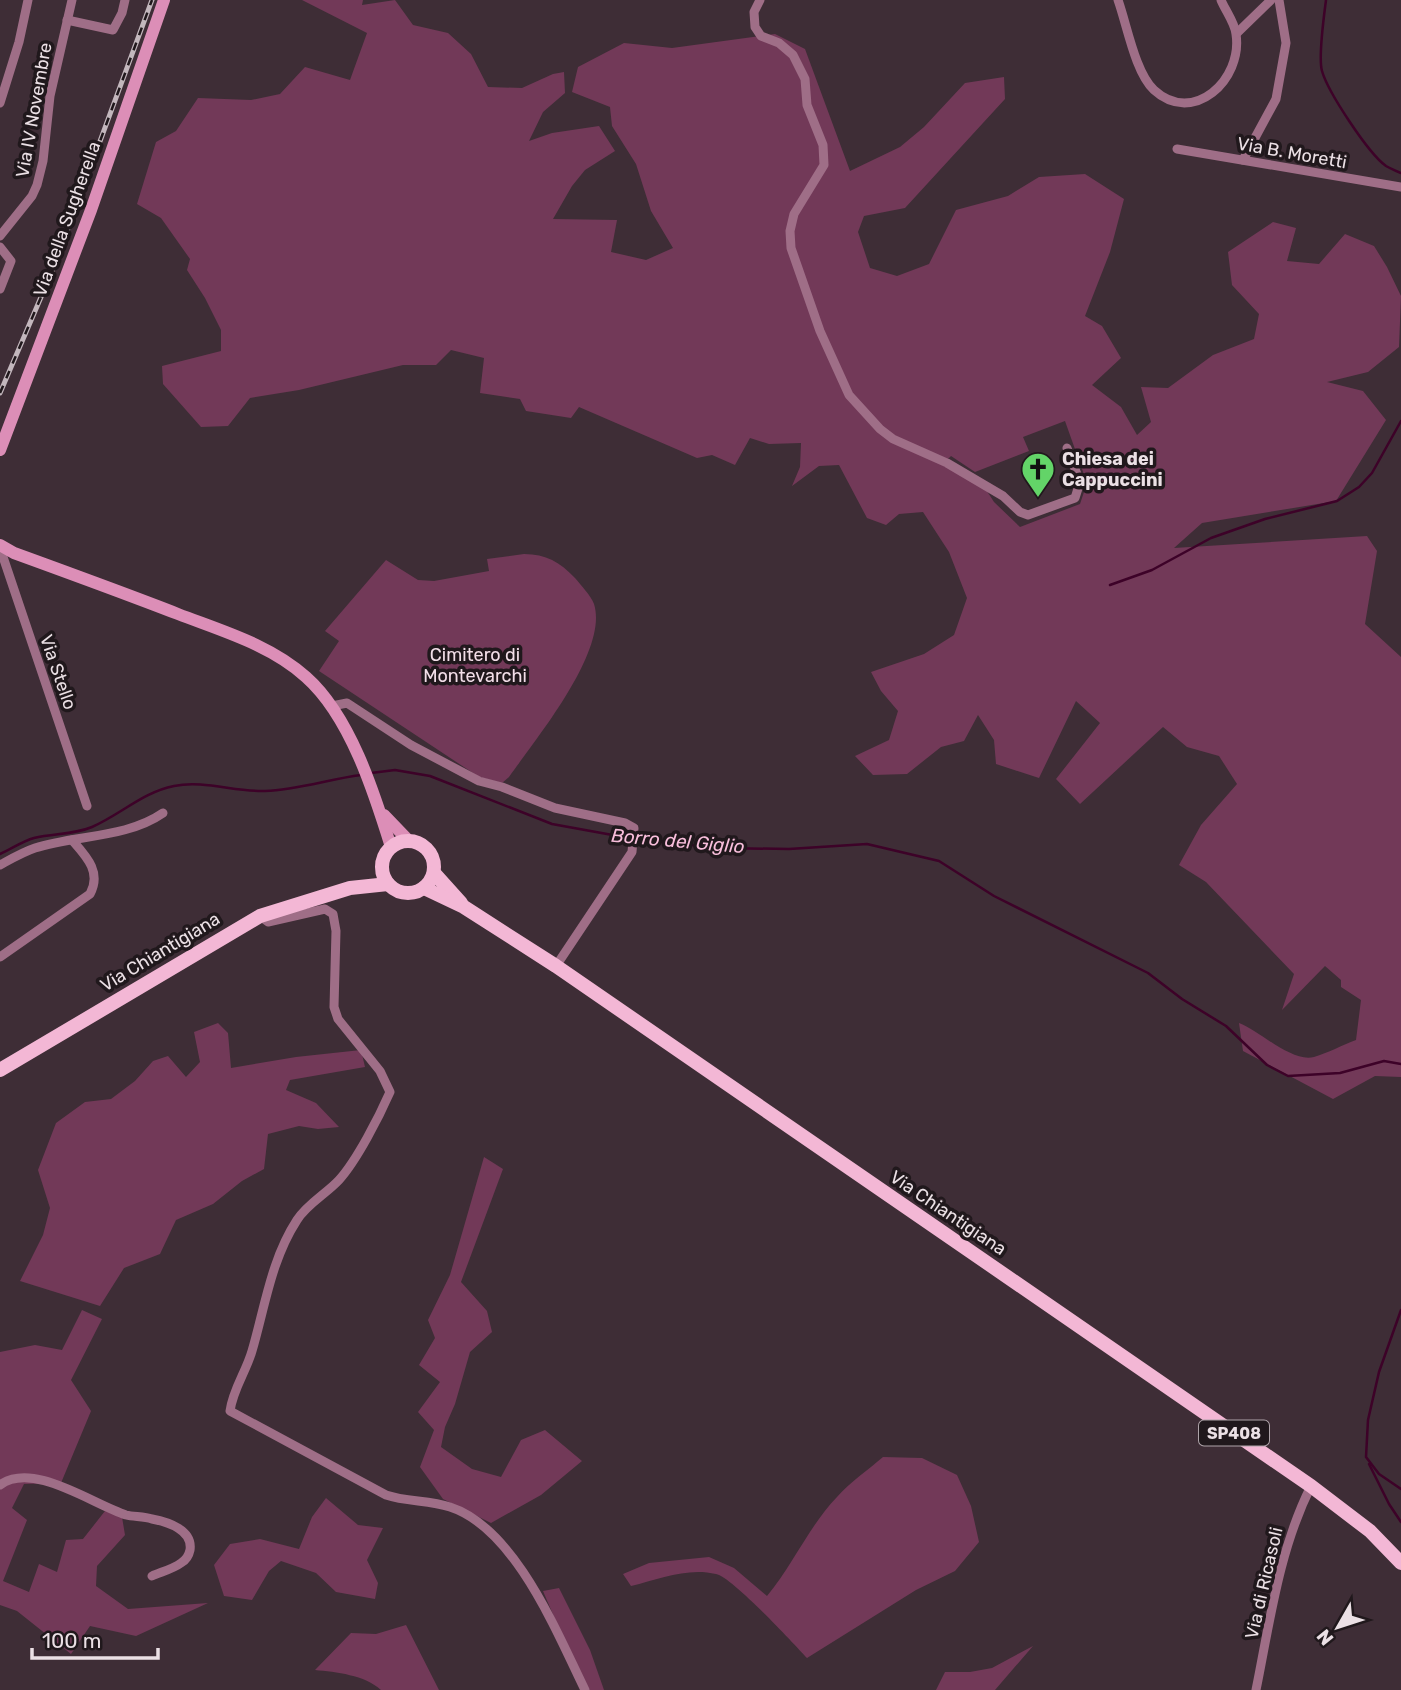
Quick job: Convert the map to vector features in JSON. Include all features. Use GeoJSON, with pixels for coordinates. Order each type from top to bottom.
{"type":"FeatureCollection","features":[{"type":"Feature","properties":{"kind":"main road"},"geometry":{"type":"LineString","coordinates":[[391,847],[408,840]]}},
{"type":"Feature","properties":{"kind":"main road","name":"Via Chiantigiana"},"geometry":{"type":"LineString","coordinates":[[408,840],[429,850],[435,865],[434,873],[464,907]]}},
{"type":"Feature","properties":{"kind":"main road","name":"Via Chiantigiana"},"geometry":{"type":"LineString","coordinates":[[349,888],[382,865],[386,852],[391,847]]}},
{"type":"Feature","properties":{"kind":"main road"},"geometry":{"type":"LineString","coordinates":[[382,865],[382,872],[388,884]]}},
{"type":"Feature","properties":{"kind":"main road"},"geometry":{"type":"LineString","coordinates":[[424,888],[434,873]]}},
{"type":"Feature","properties":{"kind":"main road","name":"Via Chiantigiana"},"geometry":{"type":"LineString","coordinates":[[0,1070],[260,916],[349,888],[388,884],[401,892],[409,893],[424,888],[464,907],[556,966],[1311,1486],[1370,1531],[1401,1563]]}},
{"type":"Feature","properties":{"kind":"street"},"geometry":{"type":"LineString","coordinates":[[0,103],[19,42],[28,0]]}},
{"type":"Feature","properties":{"kind":"street","name":"Via IV Novembre"},"geometry":{"type":"LineString","coordinates":[[0,236],[32,196],[37,185],[43,161],[50,96],[72,0]]}},
{"type":"Feature","properties":{"kind":"street"},"geometry":{"type":"LineString","coordinates":[[67,20],[113,30],[125,0]]}},
{"type":"Feature","properties":{"kind":"street","name":"Via della Sugherella"},"geometry":{"type":"LineString","coordinates":[[0,450],[90,210],[164,0]]}},
{"type":"Feature","properties":{"kind":"street"},"geometry":{"type":"LineString","coordinates":[[760,0],[754,12],[755,27],[761,36],[779,43],[793,55],[805,79],[807,105],[825,153],[824,165],[794,214],[790,231],[791,248],[820,331],[849,395],[880,429],[894,439],[947,463],[1028,515],[1075,498],[1080,482],[1067,448]]}},
{"type":"Feature","properties":{"kind":"street"},"geometry":{"type":"LineString","coordinates":[[1118,0],[1142,74],[1154,90],[1170,100],[1187,102],[1204,99],[1221,88],[1233,64],[1237,33],[1221,0]]}},
{"type":"Feature","properties":{"kind":"street"},"geometry":{"type":"LineString","coordinates":[[1237,33],[1271,0]]}},
{"type":"Feature","properties":{"kind":"street"},"geometry":{"type":"LineString","coordinates":[[1243,160],[1276,99],[1286,43],[1279,0]]}},
{"type":"Feature","properties":{"kind":"street","name":"Via B. Moretti"},"geometry":{"type":"LineString","coordinates":[[1177,149],[1401,187]]}},
{"type":"Feature","properties":{"kind":"street"},"geometry":{"type":"LineString","coordinates":[[0,247],[11,261],[0,289]]}},
{"type":"Feature","properties":{"kind":"street"},"geometry":{"type":"LineString","coordinates":[[0,547],[240,638],[278,657],[308,678],[332,706],[370,786],[391,847]]}},
{"type":"Feature","properties":{"kind":"street","name":"Via Stello"},"geometry":{"type":"LineString","coordinates":[[0,547],[87,806]]}},
{"type":"Feature","properties":{"kind":"street"},"geometry":{"type":"LineString","coordinates":[[332,706],[347,703],[411,745],[479,780],[555,808],[625,822],[634,828],[632,852],[556,966]]}},
{"type":"Feature","properties":{"kind":"street"},"geometry":{"type":"LineString","coordinates":[[380,812],[408,840]]}},
{"type":"Feature","properties":{"kind":"street"},"geometry":{"type":"LineString","coordinates":[[0,865],[33,849],[100,835],[152,820],[163,813]]}},
{"type":"Feature","properties":{"kind":"street"},"geometry":{"type":"LineString","coordinates":[[0,957],[90,894],[95,885],[93,865],[72,840]]}},
{"type":"Feature","properties":{"kind":"street"},"geometry":{"type":"LineString","coordinates":[[260,916],[268,922],[325,909],[332,914],[336,931],[334,1007],[338,1019],[380,1071],[390,1092],[379,1118],[341,1178],[298,1217],[286,1237],[266,1292],[252,1354],[232,1396],[230,1410],[386,1495],[404,1501],[449,1507],[482,1524],[536,1591],[585,1690]]}},
{"type":"Feature","properties":{"kind":"street"},"geometry":{"type":"LineString","coordinates":[[0,1485],[6,1480],[21,1477],[43,1480],[128,1516],[152,1519],[180,1529],[190,1542],[186,1559],[152,1576]]}},
{"type":"Feature","properties":{"kind":"street","name":"Via di Ricasoli"},"geometry":{"type":"LineString","coordinates":[[1256,1690],[1283,1555],[1297,1513],[1311,1486]]}},
{"type":"Feature","properties":{"kind":"green space"},"geometry":{"type":"Polygon","coordinates":[[[302,0],[363,0],[362,5],[395,0],[413,25],[448,33],[471,54],[488,87],[522,88],[564,72],[565,93],[543,112],[529,141],[552,133],[599,126],[615,151],[585,170],[572,186],[553,219],[617,220],[611,252],[646,260],[673,248],[651,211],[636,164],[612,126],[610,107],[572,92],[578,67],[624,43],[672,48],[775,34],[805,49],[850,171],[900,147],[924,127],[965,83],[1004,77],[1005,99],[905,208],[864,216],[858,232],[870,268],[897,276],[929,264],[956,210],[1008,196],[1039,177],[1085,174],[1124,199],[1110,252],[1085,316],[1102,326],[1121,358],[1092,385],[1121,407],[1137,435],[1151,422],[1141,387],[1168,388],[1213,355],[1254,339],[1259,314],[1232,285],[1228,252],[1273,222],[1296,228],[1287,261],[1319,264],[1345,234],[1374,246],[1401,296],[1399,347],[1368,372],[1327,382],[1363,391],[1386,420],[1336,501],[1202,523],[1174,548],[1367,536],[1377,551],[1365,624],[1401,657],[1401,1077],[1375,1076],[1333,1099],[1243,1051],[1239,1023],[1286,1051],[1305,1058],[1356,1040],[1361,1000],[1341,987],[1341,980],[1325,966],[1282,1010],[1294,974],[1206,882],[1179,865],[1201,825],[1237,784],[1219,756],[1187,747],[1163,727],[1080,804],[1056,779],[1100,723],[1076,701],[1039,778],[996,764],[994,740],[978,715],[964,741],[941,747],[907,774],[873,775],[855,756],[889,740],[898,711],[881,691],[871,672],[924,654],[954,635],[967,598],[949,552],[923,512],[899,514],[886,525],[867,518],[839,465],[819,466],[792,486],[800,467],[801,443],[769,444],[750,438],[735,465],[712,455],[697,458],[579,407],[571,418],[526,411],[520,399],[480,393],[484,358],[451,350],[436,365],[403,365],[299,390],[250,398],[228,426],[201,427],[163,384],[162,366],[221,351],[221,330],[187,270],[190,259],[161,218],[137,204],[156,142],[176,131],[198,98],[251,100],[280,94],[305,67],[350,80],[367,33],[302,0]],[[1065,421],[1023,437],[1029,451],[975,472],[951,456],[943,464],[985,488],[994,502],[1020,527],[1080,504],[1087,483],[1065,421]]]}},
{"type":"Feature","properties":{"kind":"green space","name":"Cimitero di Montevarchi"},"geometry":{"type":"Polygon","coordinates":[[[524,554],[546,557],[569,572],[593,601],[596,623],[591,646],[567,694],[509,777],[502,783],[479,777],[319,671],[339,641],[325,631],[386,560],[418,580],[434,581],[489,571],[487,559],[524,554]]]}},
{"type":"Feature","properties":{"kind":"green space"},"geometry":{"type":"Polygon","coordinates":[[[218,1023],[228,1033],[231,1068],[361,1050],[365,1067],[290,1080],[286,1090],[316,1103],[339,1127],[318,1129],[299,1126],[268,1134],[264,1169],[242,1181],[213,1204],[176,1220],[160,1254],[124,1268],[100,1306],[20,1281],[43,1235],[50,1208],[38,1170],[56,1123],[85,1102],[111,1099],[135,1081],[153,1061],[168,1056],[186,1077],[200,1062],[194,1032],[218,1023]]]}},
{"type":"Feature","properties":{"kind":"green space"},"geometry":{"type":"Polygon","coordinates":[[[484,1157],[503,1169],[461,1282],[487,1311],[492,1332],[470,1352],[441,1447],[472,1469],[501,1477],[521,1440],[545,1430],[582,1461],[541,1495],[491,1523],[443,1499],[420,1467],[434,1430],[418,1412],[440,1382],[419,1365],[435,1338],[428,1320],[450,1275],[484,1157]]]}},
{"type":"Feature","properties":{"kind":"green space"},"geometry":{"type":"Polygon","coordinates":[[[82,1310],[102,1319],[71,1380],[91,1411],[61,1483],[24,1484],[12,1508],[27,1520],[3,1581],[29,1592],[39,1564],[57,1572],[66,1540],[83,1539],[105,1511],[122,1517],[125,1535],[97,1566],[96,1586],[128,1609],[208,1603],[136,1636],[90,1626],[71,1654],[17,1611],[0,1605],[0,1352],[35,1345],[62,1350],[82,1310]]]}},
{"type":"Feature","properties":{"kind":"green space"},"geometry":{"type":"Polygon","coordinates":[[[883,1457],[922,1458],[957,1475],[971,1506],[979,1542],[955,1571],[916,1590],[807,1658],[735,1586],[716,1574],[684,1573],[631,1586],[623,1574],[649,1563],[709,1557],[734,1568],[767,1596],[827,1508],[848,1486],[883,1457]]]}},
{"type":"Feature","properties":{"kind":"green space"},"geometry":{"type":"Polygon","coordinates":[[[326,1498],[358,1525],[383,1528],[367,1560],[378,1583],[375,1599],[336,1592],[316,1573],[281,1561],[269,1571],[252,1600],[224,1596],[214,1565],[230,1544],[260,1539],[299,1549],[312,1517],[326,1498]]]}},
{"type":"Feature","properties":{"kind":"green space"},"geometry":{"type":"Polygon","coordinates":[[[559,1588],[590,1650],[604,1690],[587,1690],[583,1685],[543,1591],[559,1588]]]}},
{"type":"Feature","properties":{"kind":"green space"},"geometry":{"type":"Polygon","coordinates":[[[406,1625],[439,1690],[381,1690],[359,1678],[315,1670],[351,1633],[376,1634],[406,1625]]]}},
{"type":"Feature","properties":{"kind":"green space"},"geometry":{"type":"Polygon","coordinates":[[[1033,1646],[995,1690],[936,1690],[945,1672],[970,1672],[992,1668],[1033,1646]]]}},
{"type":"Feature","properties":{"kind":"waterway"},"geometry":{"type":"LineString","coordinates":[[1326,0],[1321,56],[1326,81],[1369,149],[1386,166],[1401,173]]}},
{"type":"Feature","properties":{"kind":"waterway"},"geometry":{"type":"LineString","coordinates":[[1110,585],[1152,570],[1211,538],[1265,519],[1337,501],[1359,487],[1372,473],[1401,421]]}},
{"type":"Feature","properties":{"kind":"waterway","name":"Borro del Giglio"},"geometry":{"type":"LineString","coordinates":[[371,773],[395,770],[430,776],[552,824],[629,838]]}},
{"type":"Feature","properties":{"kind":"waterway","name":"Borro del Giglio"},"geometry":{"type":"LineString","coordinates":[[0,854],[34,838],[92,827],[142,798],[174,786],[197,784],[265,791],[361,775]]}},
{"type":"Feature","properties":{"kind":"waterway","name":"Borro del Giglio"},"geometry":{"type":"LineString","coordinates":[[636,839],[719,848],[789,849],[867,844],[939,861],[994,896],[1148,973],[1182,999],[1226,1026],[1267,1065],[1288,1076],[1340,1073],[1384,1061],[1401,1064]]}},
{"type":"Feature","properties":{"kind":"waterway","name":"Borro del Giglio"},"geometry":{"type":"LineString","coordinates":[[1401,1310],[1379,1372],[1368,1420],[1366,1457],[1379,1474],[1401,1489]]}},
{"type":"Feature","properties":{"kind":"waterway"},"geometry":{"type":"LineString","coordinates":[[1369,1464],[1401,1522]]}},
{"type":"Feature","properties":{"kind":"railway"},"geometry":{"type":"LineString","coordinates":[[0,393],[53,269],[152,0]]}},
{"type":"Feature","properties":{"kind":"place","name":"Chiesa dei Cappuccini"},"geometry":{"type":"Point","coordinates":[1038,499]}}]}
